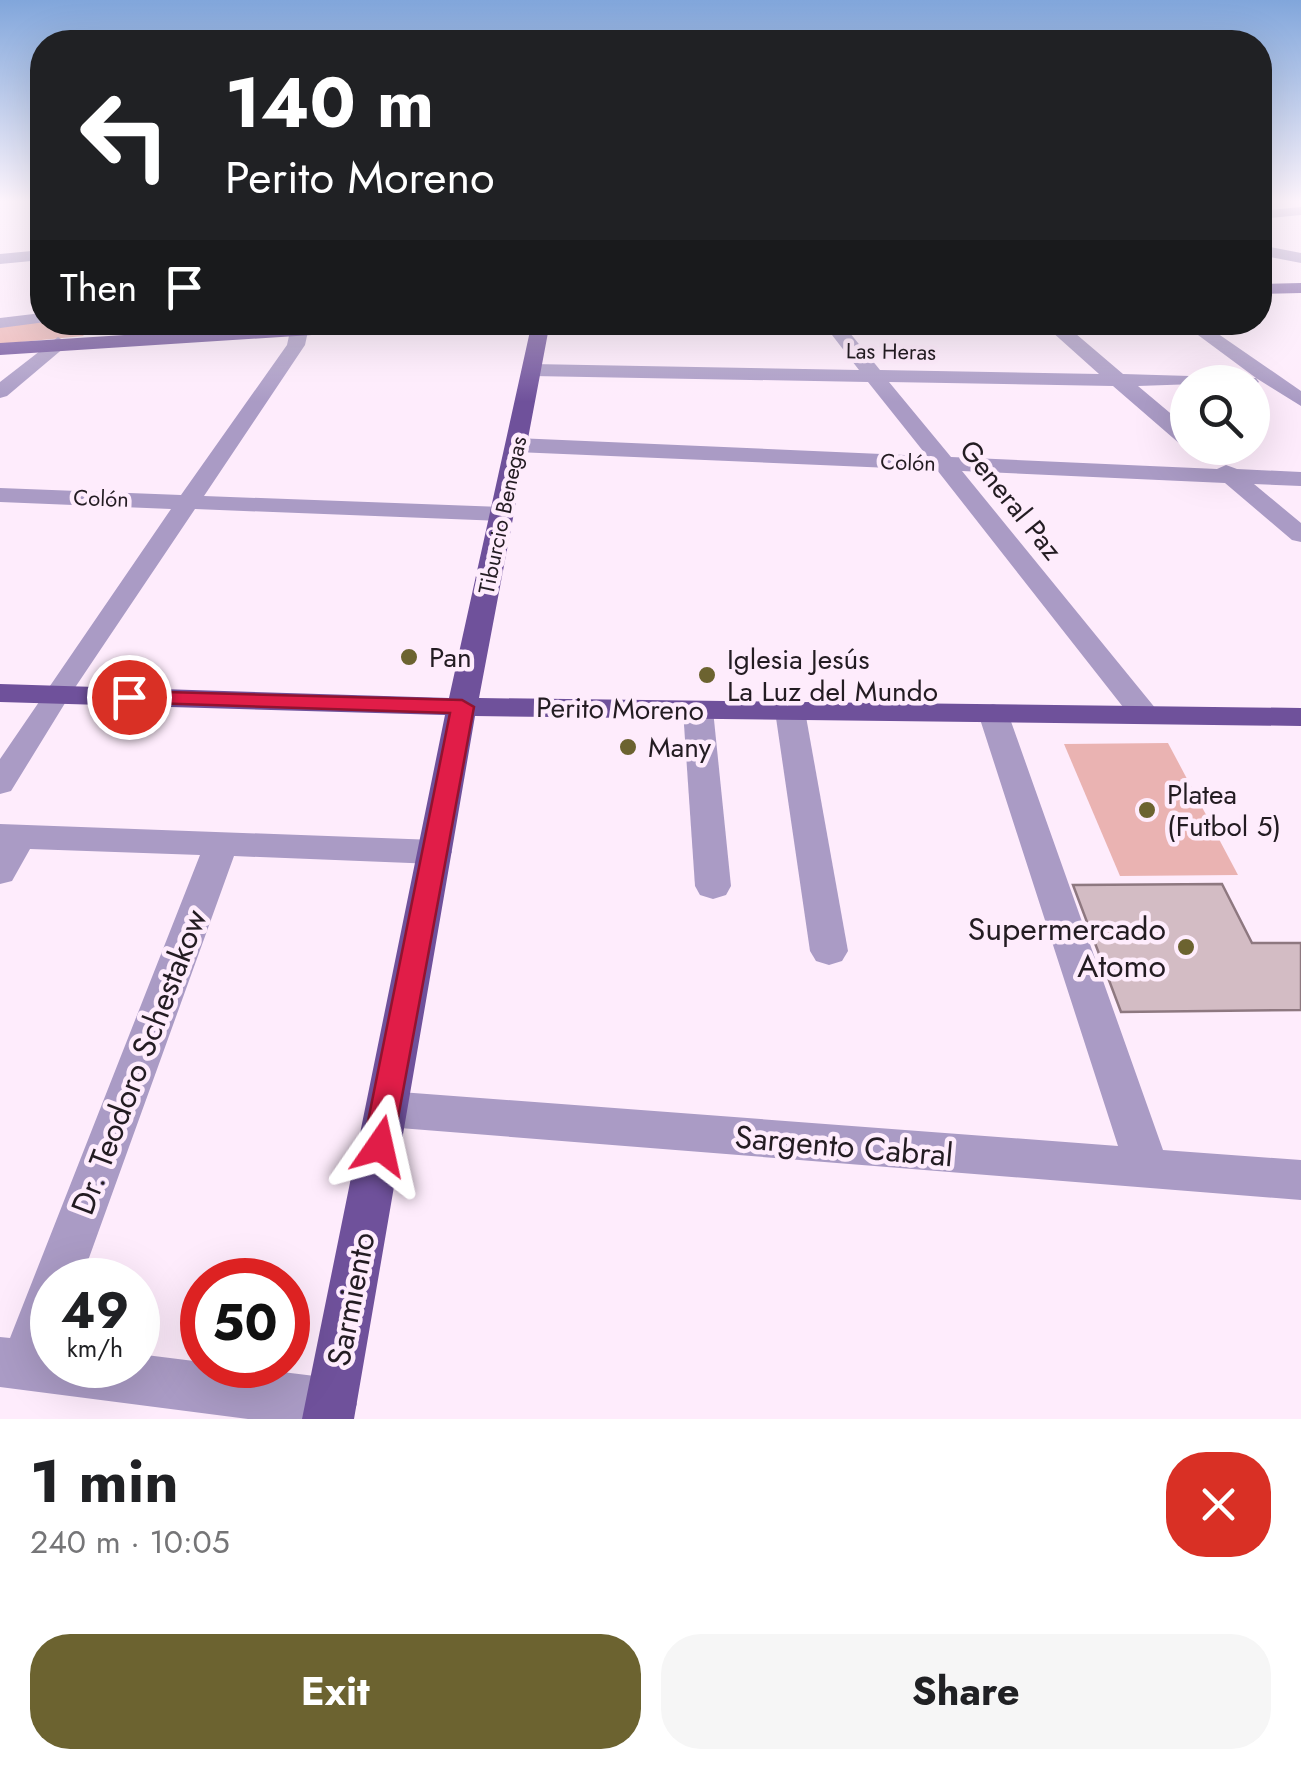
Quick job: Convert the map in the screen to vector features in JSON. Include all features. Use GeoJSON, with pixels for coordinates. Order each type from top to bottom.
{"type":"FeatureCollection","features":[{"type":"Feature","properties":{"kind":"main road"},"geometry":{"type":"LineString","coordinates":[[1272,289],[1301,288]]}},
{"type":"Feature","properties":{"kind":"main road"},"geometry":{"type":"LineString","coordinates":[[0,350],[180,335]]}},
{"type":"Feature","properties":{"kind":"main road","name":"Tiburcio Benegas"},"geometry":{"type":"LineString","coordinates":[[462,707],[538,335]]}},
{"type":"Feature","properties":{"kind":"main road","name":"Perito Moreno"},"geometry":{"type":"LineString","coordinates":[[0,693],[462,707],[1301,717]]}},
{"type":"Feature","properties":{"kind":"main road","name":"Sarmiento"},"geometry":{"type":"LineString","coordinates":[[329,1412],[462,707]]}},
{"type":"Feature","properties":{"kind":"street"},"geometry":{"type":"LineString","coordinates":[[0,323],[30,319]]}},
{"type":"Feature","properties":{"kind":"street"},"geometry":{"type":"LineString","coordinates":[[0,784],[55,695],[296,335]]}},
{"type":"Feature","properties":{"kind":"street","name":"General Paz"},"geometry":{"type":"LineString","coordinates":[[841,335],[1145,715]]}},
{"type":"Feature","properties":{"kind":"street"},"geometry":{"type":"LineString","coordinates":[[1065,335],[1170,424]]}},
{"type":"Feature","properties":{"kind":"street"},"geometry":{"type":"LineString","coordinates":[[1207,335],[1301,400]]}},
{"type":"Feature","properties":{"kind":"street"},"geometry":{"type":"LineString","coordinates":[[0,392],[58,343]]}},
{"type":"Feature","properties":{"kind":"street","name":"Las Heras"},"geometry":{"type":"LineString","coordinates":[[532,370],[1170,381]]}},
{"type":"Feature","properties":{"kind":"street","name":"Las Heras"},"geometry":{"type":"LineString","coordinates":[[1270,383],[1301,384]]}},
{"type":"Feature","properties":{"kind":"street","name":"Colón"},"geometry":{"type":"LineString","coordinates":[[516,445],[1301,479]]}},
{"type":"Feature","properties":{"kind":"street"},"geometry":{"type":"LineString","coordinates":[[1218,465],[1301,535]]}},
{"type":"Feature","properties":{"kind":"street","name":"Colón"},"geometry":{"type":"LineString","coordinates":[[0,494],[502,514]]}},
{"type":"Feature","properties":{"kind":"street"},"geometry":{"type":"LineString","coordinates":[[698,710],[713,886]]}},
{"type":"Feature","properties":{"kind":"street"},"geometry":{"type":"LineString","coordinates":[[790,711],[829,951]]}},
{"type":"Feature","properties":{"kind":"street"},"geometry":{"type":"LineString","coordinates":[[993,713],[1148,1170]]}},
{"type":"Feature","properties":{"kind":"street"},"geometry":{"type":"LineString","coordinates":[[0,872],[10,836],[435,852]]}},
{"type":"Feature","properties":{"kind":"street","name":"Dr. Teodoro Schestakow"},"geometry":{"type":"LineString","coordinates":[[65,1258],[221,845]]}},
{"type":"Feature","properties":{"kind":"street","name":"Sargento Cabral"},"geometry":{"type":"LineString","coordinates":[[386,1109],[1301,1180]]}},
{"type":"Feature","properties":{"kind":"street"},"geometry":{"type":"LineString","coordinates":[[30,1331],[12,1364],[329,1412]]}},
{"type":"Feature","properties":{"kind":"shaded area"},"geometry":{"type":"Polygon","coordinates":[[[30,322],[30,335],[84,335],[0,344],[0,326],[30,322]]]}},
{"type":"Feature","properties":{"kind":"shaded area","name":"Platea (Futbol 5)"},"geometry":{"type":"Polygon","coordinates":[[[1168,743],[1238,875],[1120,876],[1064,744],[1168,743]]]}},
{"type":"Feature","properties":{"kind":"building"},"geometry":{"type":"Polygon","coordinates":[[[1222,884],[1252,943],[1301,943],[1301,1010],[1121,1012],[1073,885],[1222,884]]]}},
{"type":"Feature","properties":{"kind":"place","name":"Pan"},"geometry":{"type":"Point","coordinates":[409,657]}},
{"type":"Feature","properties":{"kind":"place","name":"Iglesia Jesús La Luz del Mundo"},"geometry":{"type":"Point","coordinates":[707,675]}},
{"type":"Feature","properties":{"kind":"place","name":"Many"},"geometry":{"type":"Point","coordinates":[628,747]}},
{"type":"Feature","properties":{"kind":"place","name":"Platea (Futbol 5)"},"geometry":{"type":"Point","coordinates":[1147,810]}},
{"type":"Feature","properties":{"kind":"place","name":"Supermercado Atomo"},"geometry":{"type":"Point","coordinates":[1186,947]}},
{"type":"Feature","properties":{"kind":"route"},"geometry":{"type":"LineString","coordinates":[[129,697],[462,707],[380,1146]]}}]}
